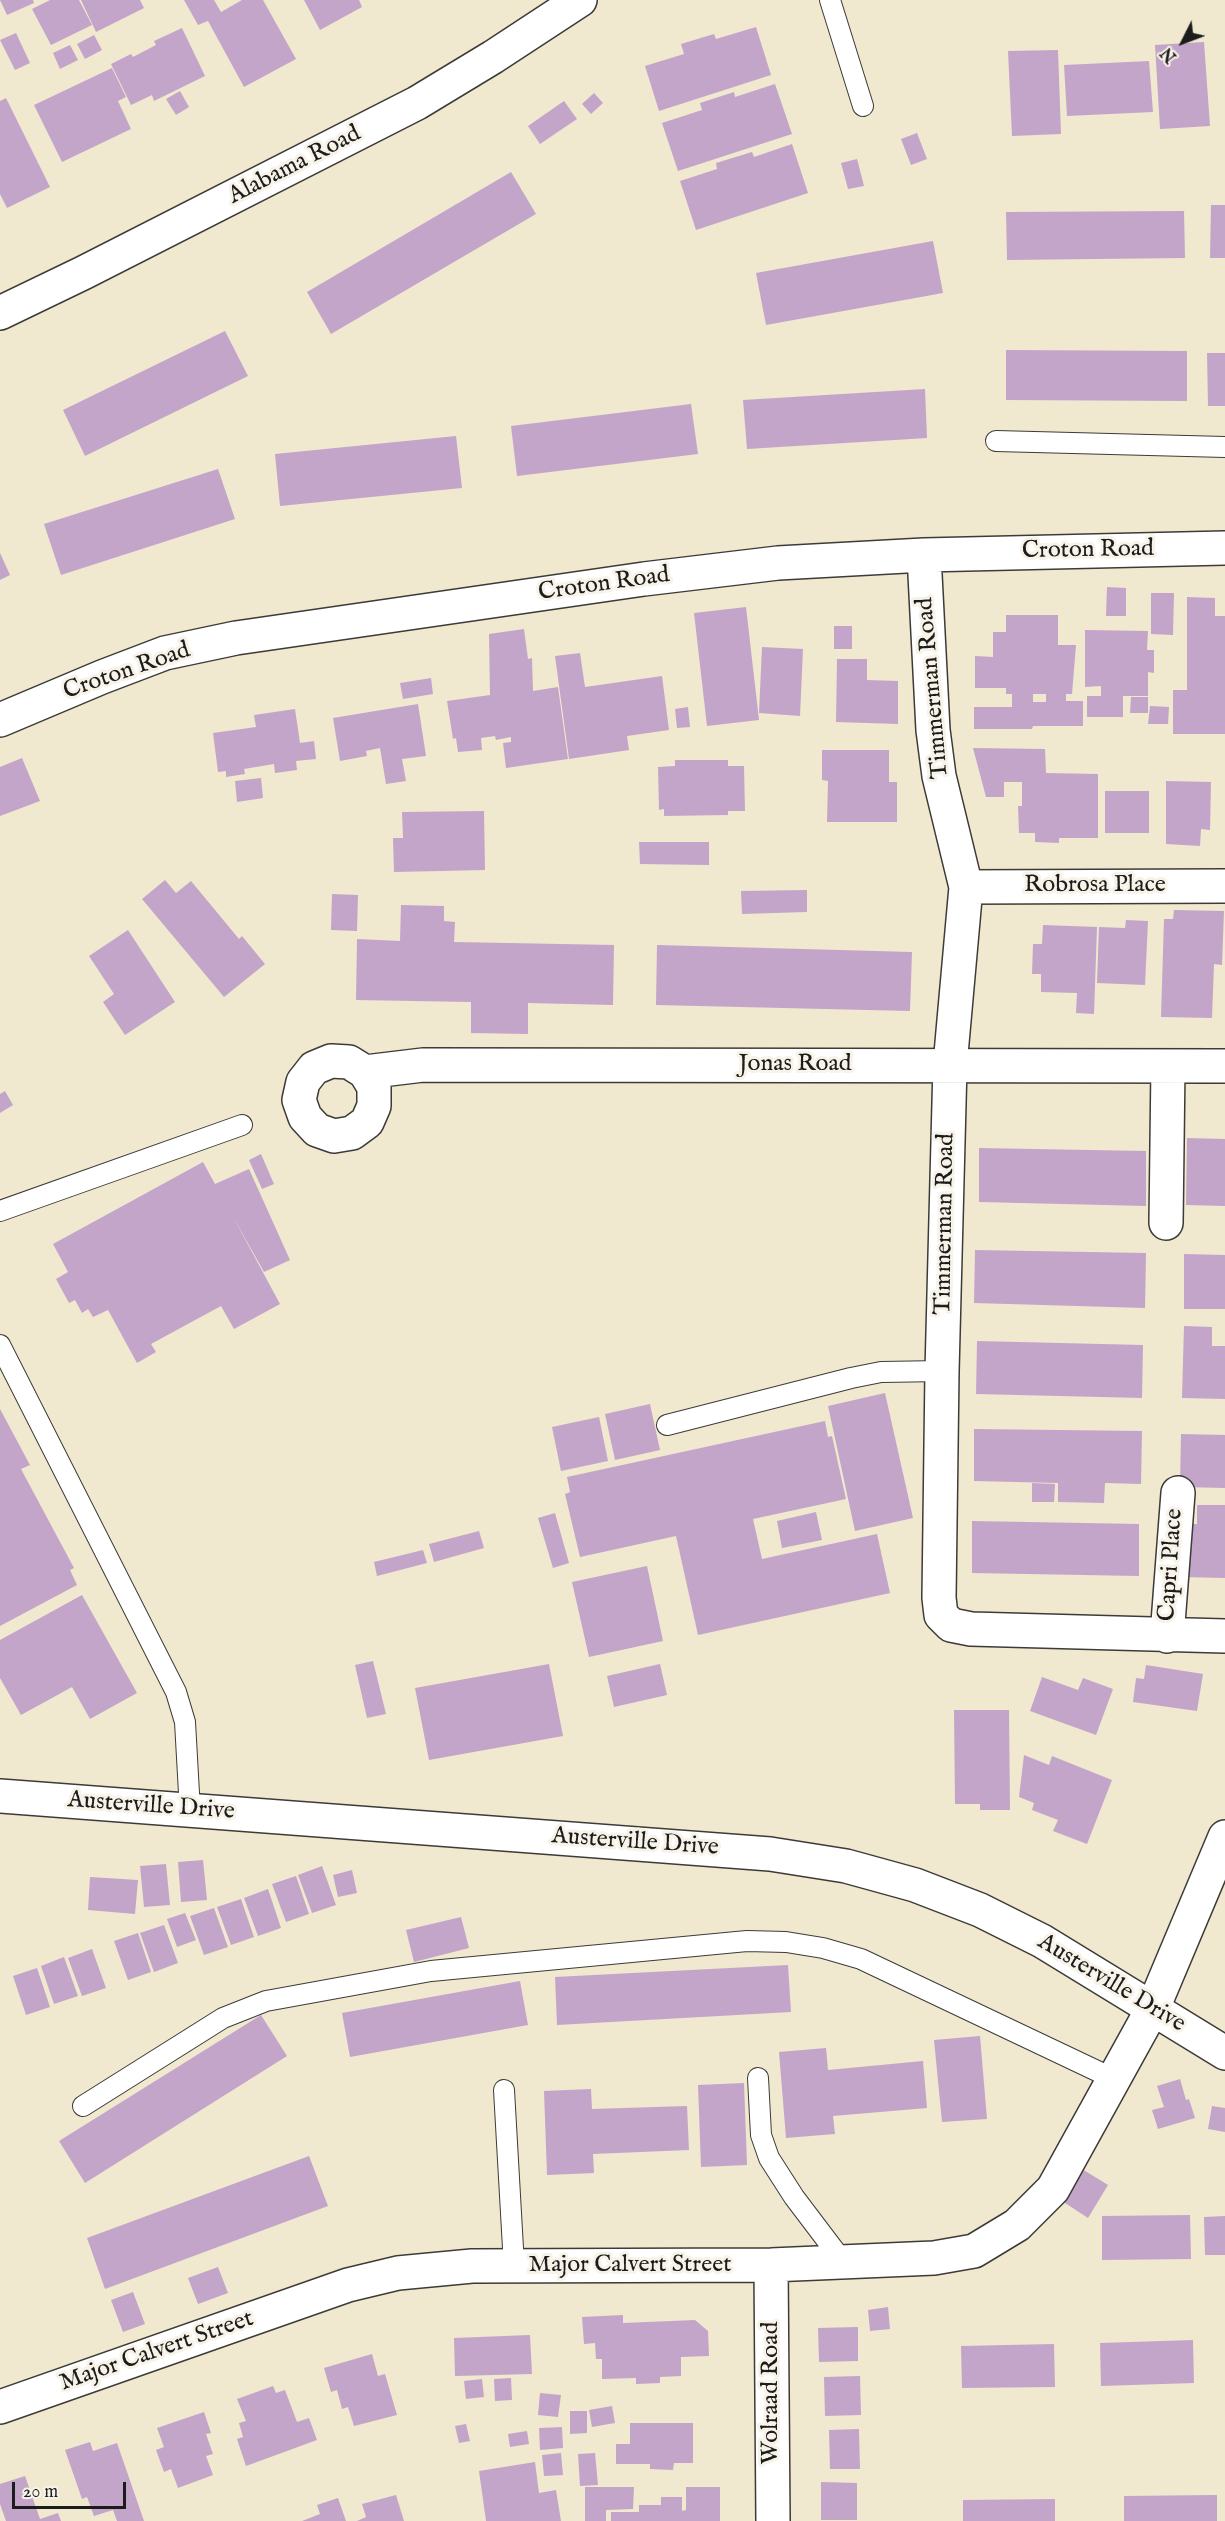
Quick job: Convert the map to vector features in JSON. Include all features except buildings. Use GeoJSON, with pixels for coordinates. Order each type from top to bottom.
{"type":"FeatureCollection","features":[{"type":"Feature","properties":{"kind":"street","name":"Alabama Road"},"geometry":{"type":"LineString","coordinates":[[0,313],[417,104],[580,0]]}},
{"type":"Feature","properties":{"kind":"street","name":"Croton Road"},"geometry":{"type":"LineString","coordinates":[[0,720],[165,653],[236,638],[711,571],[777,563],[924,555],[1225,548]]}},
{"type":"Feature","properties":{"kind":"street","name":"Timmerman Road"},"geometry":{"type":"LineString","coordinates":[[924,555],[936,753],[939,776],[966,886],[950,1065],[942,1371],[939,1598],[941,1615],[951,1625],[971,1629],[1223,1639]]}},
{"type":"Feature","properties":{"kind":"street","name":"Robrosa Place"},"geometry":{"type":"LineString","coordinates":[[966,886],[1225,886]]}},
{"type":"Feature","properties":{"kind":"street","name":"Jonas Road"},"geometry":{"type":"LineString","coordinates":[[365,1072],[423,1065],[1225,1066]]}},
{"type":"Feature","properties":{"kind":"street"},"geometry":{"type":"LineString","coordinates":[[1166,1223],[1168,1066]]}},
{"type":"Feature","properties":{"kind":"street","name":"Capri Place"},"geometry":{"type":"LineString","coordinates":[[1167,1636],[1178,1493]]}},
{"type":"Feature","properties":{"kind":"street","name":"Austerville Drive"},"geometry":{"type":"LineString","coordinates":[[0,1796],[770,1854],[846,1866],[915,1885],[980,1910],[1042,1941],[1225,2053]]}},
{"type":"Feature","properties":{"kind":"street","name":"Major Calvert Street"},"geometry":{"type":"LineString","coordinates":[[0,2407],[348,2285],[398,2273],[428,2269],[514,2266],[844,2263],[934,2258],[974,2251],[1017,2225],[1053,2189],[1153,2008],[1225,1837]]}},
{"type":"Feature","properties":{"kind":"street","name":"Wolraad Road"},"geometry":{"type":"LineString","coordinates":[[771,2265],[773,2521]]}},
{"type":"Feature","properties":{"kind":"lane"},"geometry":{"type":"LineString","coordinates":[[830,0],[863,106]]}},
{"type":"Feature","properties":{"kind":"lane"},"geometry":{"type":"LineString","coordinates":[[996,441],[1225,447]]}},
{"type":"Feature","properties":{"kind":"lane"},"geometry":{"type":"LineString","coordinates":[[0,1211],[242,1125]]}},
{"type":"Feature","properties":{"kind":"lane"},"geometry":{"type":"LineString","coordinates":[[0,1345],[176,1692],[185,1722],[190,1811]]}},
{"type":"Feature","properties":{"kind":"lane"},"geometry":{"type":"LineString","coordinates":[[667,1425],[881,1372],[942,1371]]}},
{"type":"Feature","properties":{"kind":"lane"},"geometry":{"type":"LineString","coordinates":[[83,2106],[224,2018],[266,2001],[430,1971],[747,1941],[786,1942],[823,1948],[861,1959],[1114,2079]]}},
{"type":"Feature","properties":{"kind":"lane"},"geometry":{"type":"LineString","coordinates":[[758,2078],[761,2135],[769,2158],[794,2197],[844,2263]]}},
{"type":"Feature","properties":{"kind":"lane"},"geometry":{"type":"LineString","coordinates":[[504,2090],[514,2266]]}}]}
